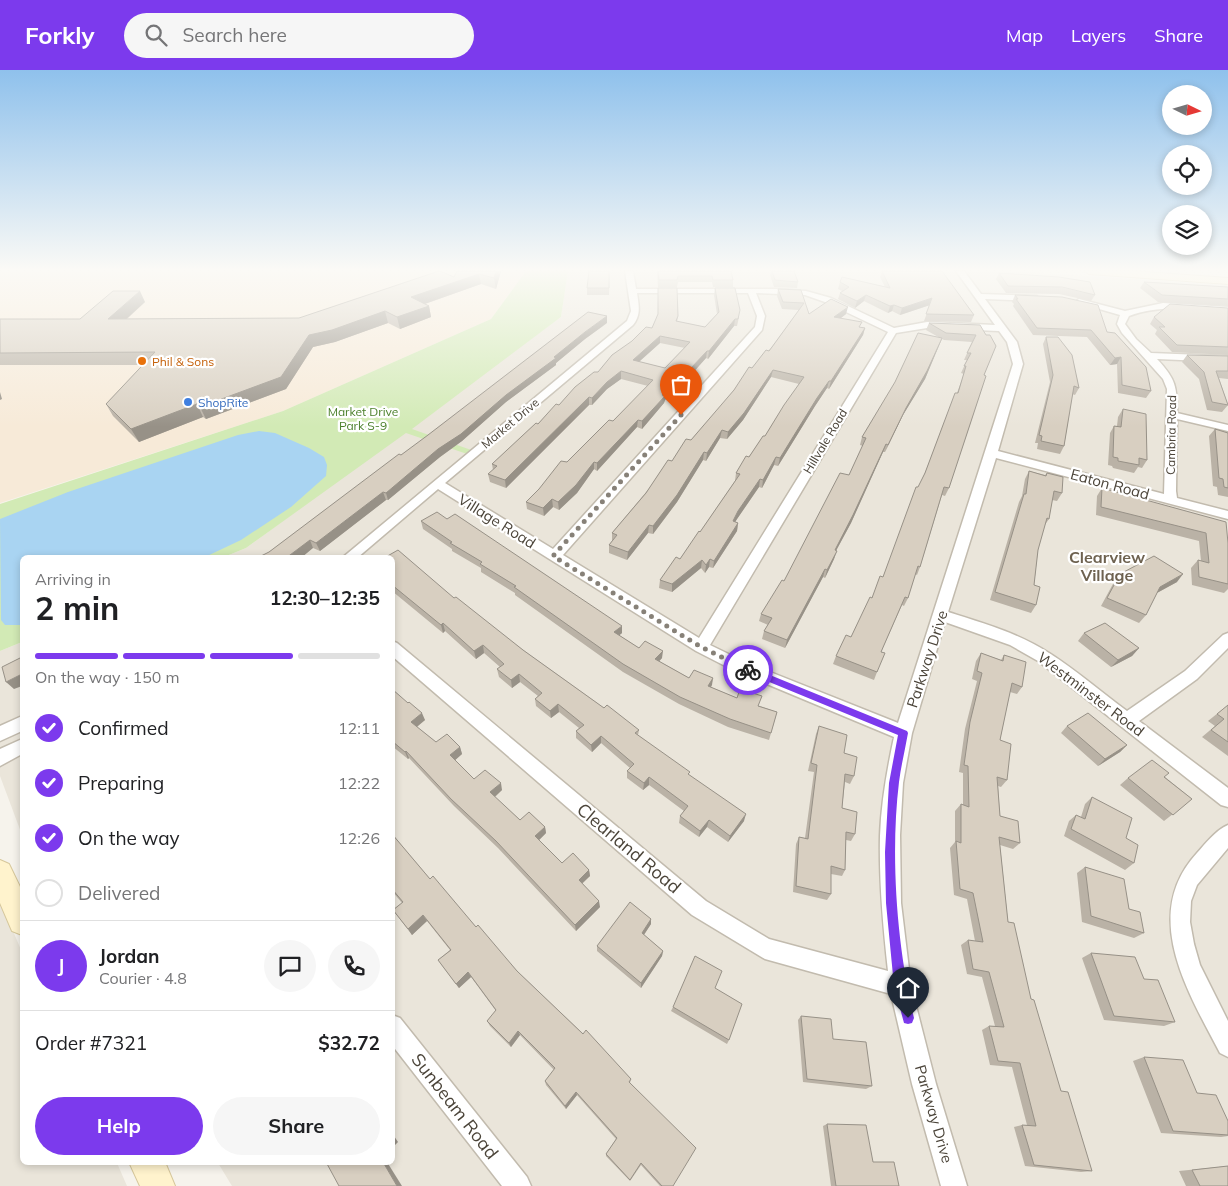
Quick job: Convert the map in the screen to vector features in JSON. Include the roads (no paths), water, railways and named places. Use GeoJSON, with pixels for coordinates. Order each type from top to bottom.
{"type":"FeatureCollection","features":[{"type":"Feature","properties":{"kind":"main road"},"geometry":{"type":"LineString","coordinates":[[0,873],[20,917]]}},
{"type":"Feature","properties":{"kind":"main road"},"geometry":{"type":"LineString","coordinates":[[148,1165],[158,1186]]}},
{"type":"Feature","properties":{"kind":"street","name":"Market Drive"},"geometry":{"type":"LineString","coordinates":[[352,555],[630,323]]}},
{"type":"Feature","properties":{"kind":"street"},"geometry":{"type":"LineString","coordinates":[[553,556],[759,328],[760,323]]}},
{"type":"Feature","properties":{"kind":"street"},"geometry":{"type":"LineString","coordinates":[[877,323],[893,331],[927,325],[1003,328]]}},
{"type":"Feature","properties":{"kind":"street","name":"Parkway Drive"},"geometry":{"type":"LineString","coordinates":[[954,1186],[924,1084],[900,986],[892,903],[890,835],[894,783],[903,733],[1018,364],[1012,342],[999,323]]}},
{"type":"Feature","properties":{"kind":"street","name":"Cambria Road"},"geometry":{"type":"LineString","coordinates":[[1121,323],[1122,327],[1169,380],[1172,389],[1170,490],[1172,500]]}},
{"type":"Feature","properties":{"kind":"street","name":"Hillvale Road"},"geometry":{"type":"LineString","coordinates":[[701,647],[893,331]]}},
{"type":"Feature","properties":{"kind":"street"},"geometry":{"type":"LineString","coordinates":[[1148,356],[1228,359]]}},
{"type":"Feature","properties":{"kind":"street"},"geometry":{"type":"LineString","coordinates":[[1172,415],[1228,428]]}},
{"type":"Feature","properties":{"kind":"street","name":"Eaton Road"},"geometry":{"type":"LineString","coordinates":[[991,453],[1228,515]]}},
{"type":"Feature","properties":{"kind":"street","name":"Village Road"},"geometry":{"type":"LineString","coordinates":[[438,484],[701,647],[738,666],[903,733]]}},
{"type":"Feature","properties":{"kind":"street","name":"Westminster Road"},"geometry":{"type":"LineString","coordinates":[[941,614],[999,634],[1044,657],[1228,799]]}},
{"type":"Feature","properties":{"kind":"street"},"geometry":{"type":"LineString","coordinates":[[1126,720],[1191,675],[1219,645],[1228,639]]}},
{"type":"Feature","properties":{"kind":"street","name":"Clearland Road"},"geometry":{"type":"LineString","coordinates":[[395,651],[699,908],[765,948],[900,986]]}},
{"type":"Feature","properties":{"kind":"street"},"geometry":{"type":"LineString","coordinates":[[0,734],[20,724]]}},
{"type":"Feature","properties":{"kind":"street"},"geometry":{"type":"LineString","coordinates":[[0,758],[20,747]]}},
{"type":"Feature","properties":{"kind":"street"},"geometry":{"type":"LineString","coordinates":[[1228,834],[1189,878],[1180,903],[1180,929],[1185,955],[1228,1045]]}},
{"type":"Feature","properties":{"kind":"street","name":"Sunbeam Road"},"geometry":{"type":"LineString","coordinates":[[395,1030],[518,1186]]}},
{"type":"Feature","properties":{"kind":"water"},"geometry":{"type":"Polygon","coordinates":[[[259,431],[275,433],[309,448],[324,457],[327,465],[326,476],[291,507],[241,540],[209,555],[20,555],[20,625],[5,625],[1,620],[0,519],[68,492],[238,435],[259,431]]]}},
{"type":"Feature","properties":{"kind":"place","name":"Phil & Sons"},"geometry":{"type":"Point","coordinates":[142,361]}},
{"type":"Feature","properties":{"kind":"place","name":"ShopRite"},"geometry":{"type":"Point","coordinates":[188,402]}},
{"type":"Feature","properties":{"kind":"district","name":"Clearview Village"},"geometry":{"type":"Point","coordinates":[1107,566]}},
{"type":"Feature","properties":{"kind":"park label","name":"Market Drive Park S-9"},"geometry":{"type":"Point","coordinates":[363,418]}}]}
